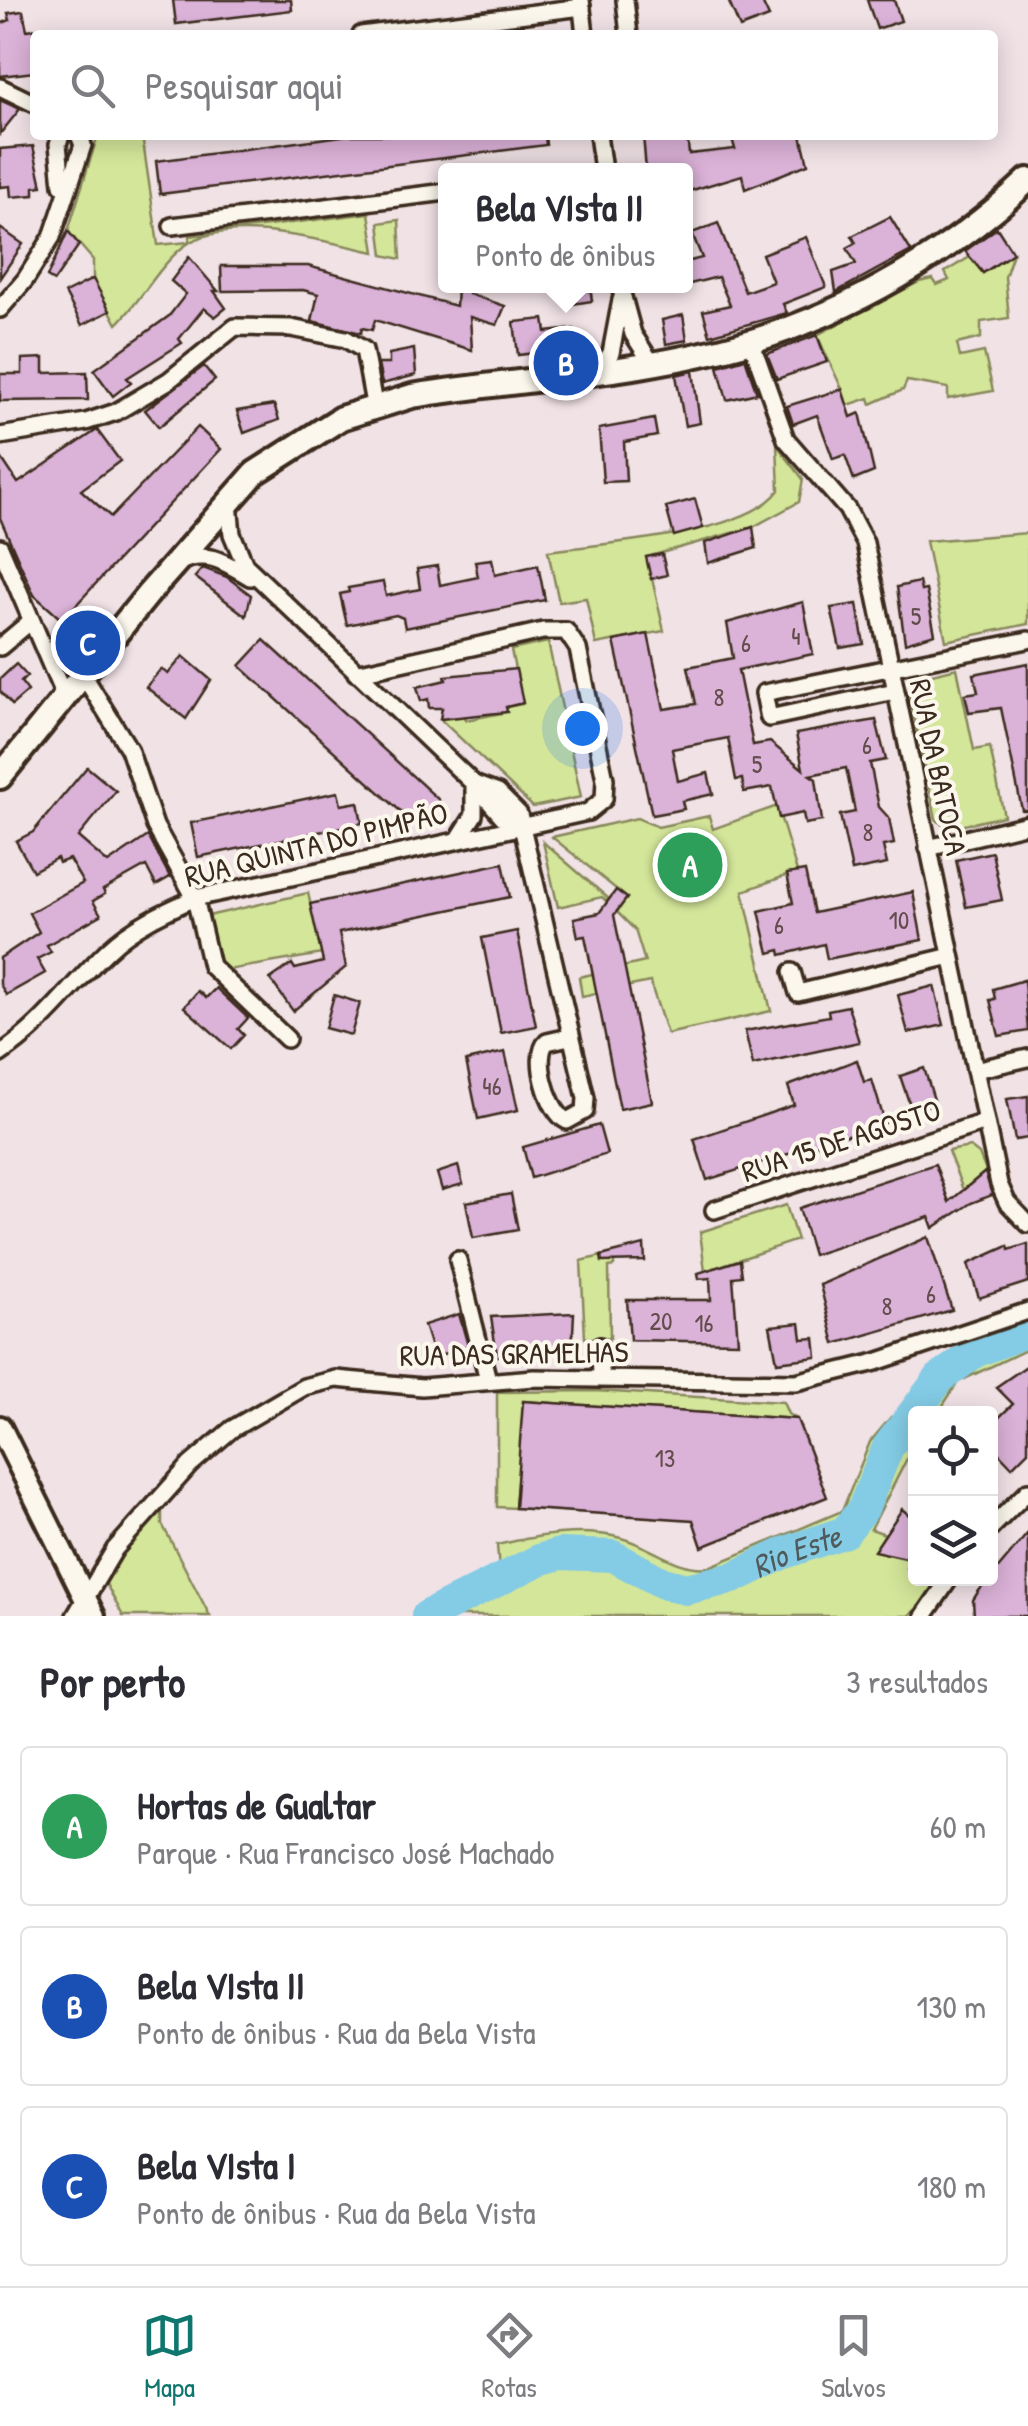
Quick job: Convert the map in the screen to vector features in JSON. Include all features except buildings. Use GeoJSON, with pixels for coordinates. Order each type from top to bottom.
{"type":"FeatureCollection","features":[{"type":"Feature","properties":{"kind":"main road"},"geometry":{"type":"LineString","coordinates":[[0,776],[229,498],[298,441],[374,404],[652,362],[751,341],[841,307],[890,282],[1028,180]]}},
{"type":"Feature","properties":{"kind":"street"},"geometry":{"type":"LineString","coordinates":[[625,0],[629,30]]}},
{"type":"Feature","properties":{"kind":"street"},"geometry":{"type":"LineString","coordinates":[[395,30],[581,3],[584,30]]}},
{"type":"Feature","properties":{"kind":"street"},"geometry":{"type":"LineString","coordinates":[[0,86],[30,101]]}},
{"type":"Feature","properties":{"kind":"street"},"geometry":{"type":"LineString","coordinates":[[58,140],[64,154],[81,141]]}},
{"type":"Feature","properties":{"kind":"street"},"geometry":{"type":"LineString","coordinates":[[58,140],[63,194]]}},
{"type":"Feature","properties":{"kind":"street"},"geometry":{"type":"LineString","coordinates":[[0,308],[25,280],[52,237],[81,141]]}},
{"type":"Feature","properties":{"kind":"street"},"geometry":{"type":"LineString","coordinates":[[172,226],[438,193]]}},
{"type":"Feature","properties":{"kind":"street"},"geometry":{"type":"LineString","coordinates":[[599,370],[614,341],[621,293]]}},
{"type":"Feature","properties":{"kind":"street"},"geometry":{"type":"LineString","coordinates":[[622,293],[633,334],[652,362]]}},
{"type":"Feature","properties":{"kind":"street"},"geometry":{"type":"LineString","coordinates":[[0,436],[86,422],[116,412],[198,360],[235,327],[291,328],[346,339],[364,350],[374,404]]}},
{"type":"Feature","properties":{"kind":"street","name":"RUA DA BATOCA"},"geometry":{"type":"LineString","coordinates":[[751,341],[786,439],[860,530],[999,1184],[1007,1202],[1028,1224]]}},
{"type":"Feature","properties":{"kind":"street"},"geometry":{"type":"LineString","coordinates":[[229,498],[235,547],[262,584],[474,784],[503,817],[520,827],[586,1098],[584,1110],[568,1121],[554,1109],[540,1057],[547,1042],[569,1037]]}},
{"type":"Feature","properties":{"kind":"street"},"geometry":{"type":"LineString","coordinates":[[0,547],[65,698]]}},
{"type":"Feature","properties":{"kind":"street"},"geometry":{"type":"LineString","coordinates":[[171,567],[196,555],[212,556],[262,584]]}},
{"type":"Feature","properties":{"kind":"street"},"geometry":{"type":"LineString","coordinates":[[0,646],[31,621]]}},
{"type":"Feature","properties":{"kind":"street","name":"RUA QUINTA DO PIMPÃO"},"geometry":{"type":"LineString","coordinates":[[0,1054],[60,1005],[108,950],[147,920],[196,898],[460,837],[588,812],[604,799],[605,779],[575,639],[555,628],[356,673]]}},
{"type":"Feature","properties":{"kind":"street"},"geometry":{"type":"LineString","coordinates":[[896,691],[769,718],[764,693],[1028,640]]}},
{"type":"Feature","properties":{"kind":"street"},"geometry":{"type":"LineString","coordinates":[[84,676],[128,749],[155,826],[196,898],[211,966],[287,1039]]}},
{"type":"Feature","properties":{"kind":"street"},"geometry":{"type":"LineString","coordinates":[[460,837],[474,815],[474,784]]}},
{"type":"Feature","properties":{"kind":"street"},"geometry":{"type":"LineString","coordinates":[[928,848],[1028,824]]}},
{"type":"Feature","properties":{"kind":"street"},"geometry":{"type":"LineString","coordinates":[[792,972],[798,993],[951,956]]}},
{"type":"Feature","properties":{"kind":"street"},"geometry":{"type":"LineString","coordinates":[[975,1070],[1028,1058]]}},
{"type":"Feature","properties":{"kind":"street","name":"RUA 15 DE AGOSTO"},"geometry":{"type":"LineString","coordinates":[[714,1210],[985,1122]]}},
{"type":"Feature","properties":{"kind":"street"},"geometry":{"type":"LineString","coordinates":[[458,1260],[488,1380]]}},
{"type":"Feature","properties":{"kind":"street","name":"RUA DAS GRAMELHAS"},"geometry":{"type":"LineString","coordinates":[[85,1612],[100,1568],[114,1548],[190,1464],[232,1429],[288,1394],[336,1379],[422,1387],[488,1380],[601,1378],[746,1385],[796,1382],[876,1362],[1028,1311]]}},
{"type":"Feature","properties":{"kind":"street"},"geometry":{"type":"LineString","coordinates":[[600,1346],[601,1378]]}},
{"type":"Feature","properties":{"kind":"street"},"geometry":{"type":"LineString","coordinates":[[0,1426],[85,1612]]}},
{"type":"Feature","properties":{"kind":"street"},"geometry":{"type":"LineString","coordinates":[[998,1521],[1028,1491]]}},
{"type":"Feature","properties":{"kind":"street"},"geometry":{"type":"LineString","coordinates":[[924,1616],[947,1586]]}},
{"type":"Feature","properties":{"kind":"street"},"geometry":{"type":"LineString","coordinates":[[945,1616],[948,1586]]}},
{"type":"Feature","properties":{"kind":"green space"},"geometry":{"type":"Polygon","coordinates":[[[96,140],[143,140],[158,245],[189,242],[190,236],[369,213],[375,252],[277,233],[224,232],[201,237],[174,255],[117,324],[93,279],[93,260],[68,231],[96,140]]]}},
{"type":"Feature","properties":{"kind":"green space"},"geometry":{"type":"Polygon","coordinates":[[[399,220],[401,259],[383,255],[379,223],[399,220]]]}},
{"type":"Feature","properties":{"kind":"green space"},"geometry":{"type":"Polygon","coordinates":[[[1013,253],[1005,277],[1009,318],[981,322],[981,338],[957,344],[960,357],[984,352],[993,391],[948,399],[948,388],[907,381],[903,390],[871,404],[869,398],[836,409],[842,389],[817,335],[919,282],[933,279],[937,285],[949,280],[945,272],[970,257],[983,273],[1013,253]]]}},
{"type":"Feature","properties":{"kind":"green space"},"geometry":{"type":"Polygon","coordinates":[[[777,445],[803,479],[799,502],[753,527],[647,557],[664,631],[596,644],[586,598],[559,602],[548,551],[672,535],[737,518],[762,506],[779,490],[777,445]]]}},
{"type":"Feature","properties":{"kind":"green space"},"geometry":{"type":"Polygon","coordinates":[[[1028,533],[1028,624],[946,641],[926,541],[1028,533]]]}},
{"type":"Feature","properties":{"kind":"green space"},"geometry":{"type":"Polygon","coordinates":[[[548,642],[581,797],[533,807],[440,719],[464,714],[466,720],[507,712],[506,707],[522,704],[511,650],[548,642]]]}},
{"type":"Feature","properties":{"kind":"green space"},"geometry":{"type":"Polygon","coordinates":[[[957,668],[974,750],[990,747],[1004,816],[947,829],[936,819],[909,693],[919,677],[957,668]]]}},
{"type":"Feature","properties":{"kind":"green space"},"geometry":{"type":"Polygon","coordinates":[[[777,806],[797,872],[743,891],[771,1011],[667,1034],[650,982],[582,996],[579,977],[645,962],[635,930],[617,912],[627,898],[552,837],[637,818],[658,827],[709,816],[713,829],[777,806]]]}},
{"type":"Feature","properties":{"kind":"green space"},"geometry":{"type":"Polygon","coordinates":[[[543,842],[609,899],[607,902],[602,897],[558,907],[543,842]]]}},
{"type":"Feature","properties":{"kind":"green space"},"geometry":{"type":"Polygon","coordinates":[[[308,893],[322,954],[222,971],[215,961],[208,916],[308,893]]]}},
{"type":"Feature","properties":{"kind":"green space"},"geometry":{"type":"Polygon","coordinates":[[[970,1147],[979,1154],[986,1171],[963,1190],[948,1151],[970,1147]]]}},
{"type":"Feature","properties":{"kind":"green space"},"geometry":{"type":"Polygon","coordinates":[[[786,1205],[797,1240],[705,1271],[700,1232],[786,1205]]]}},
{"type":"Feature","properties":{"kind":"green space"},"geometry":{"type":"Polygon","coordinates":[[[614,1253],[614,1266],[609,1267],[610,1338],[585,1338],[581,1261],[614,1253]]]}},
{"type":"Feature","properties":{"kind":"green space"},"geometry":{"type":"Polygon","coordinates":[[[1028,1339],[1028,1349],[958,1382],[943,1406],[928,1406],[960,1369],[1028,1339]]]}},
{"type":"Feature","properties":{"kind":"green space"},"geometry":{"type":"Polygon","coordinates":[[[595,1391],[783,1402],[788,1414],[797,1419],[524,1401],[515,1508],[497,1507],[497,1392],[595,1391]]]}},
{"type":"Feature","properties":{"kind":"green space"},"geometry":{"type":"Polygon","coordinates":[[[891,1417],[901,1425],[878,1456],[850,1522],[770,1557],[686,1584],[664,1578],[632,1558],[599,1549],[565,1550],[499,1570],[497,1545],[575,1533],[621,1538],[675,1562],[709,1567],[842,1511],[870,1442],[891,1417]]]}},
{"type":"Feature","properties":{"kind":"green space"},"geometry":{"type":"Polygon","coordinates":[[[908,1430],[908,1457],[871,1529],[885,1534],[875,1551],[908,1559],[908,1586],[932,1586],[909,1616],[436,1616],[532,1568],[578,1557],[623,1563],[674,1595],[719,1589],[748,1578],[783,1557],[849,1534],[868,1508],[893,1446],[908,1430]]]}},
{"type":"Feature","properties":{"kind":"green space"},"geometry":{"type":"Polygon","coordinates":[[[162,1503],[162,1524],[210,1616],[123,1616],[105,1582],[111,1564],[162,1503]]]}},
{"type":"Feature","properties":{"kind":"waterway","name":"Rio Este"},"geometry":{"type":"LineString","coordinates":[[427,1616],[539,1560],[560,1554],[613,1556],[663,1583],[686,1589],[733,1578],[784,1553],[845,1532],[863,1509],[888,1447],[940,1378],[975,1352],[1028,1331]]}},
{"type":"Feature","properties":{"kind":"place","name":"Bela VIsta II"},"geometry":{"type":"Point","coordinates":[566,363]}},
{"type":"Feature","properties":{"kind":"place","name":"Bela VIsta I"},"geometry":{"type":"Point","coordinates":[88,643]}},
{"type":"Feature","properties":{"kind":"place","name":"Hortas de Gualtar"},"geometry":{"type":"Point","coordinates":[690,865]}}]}
